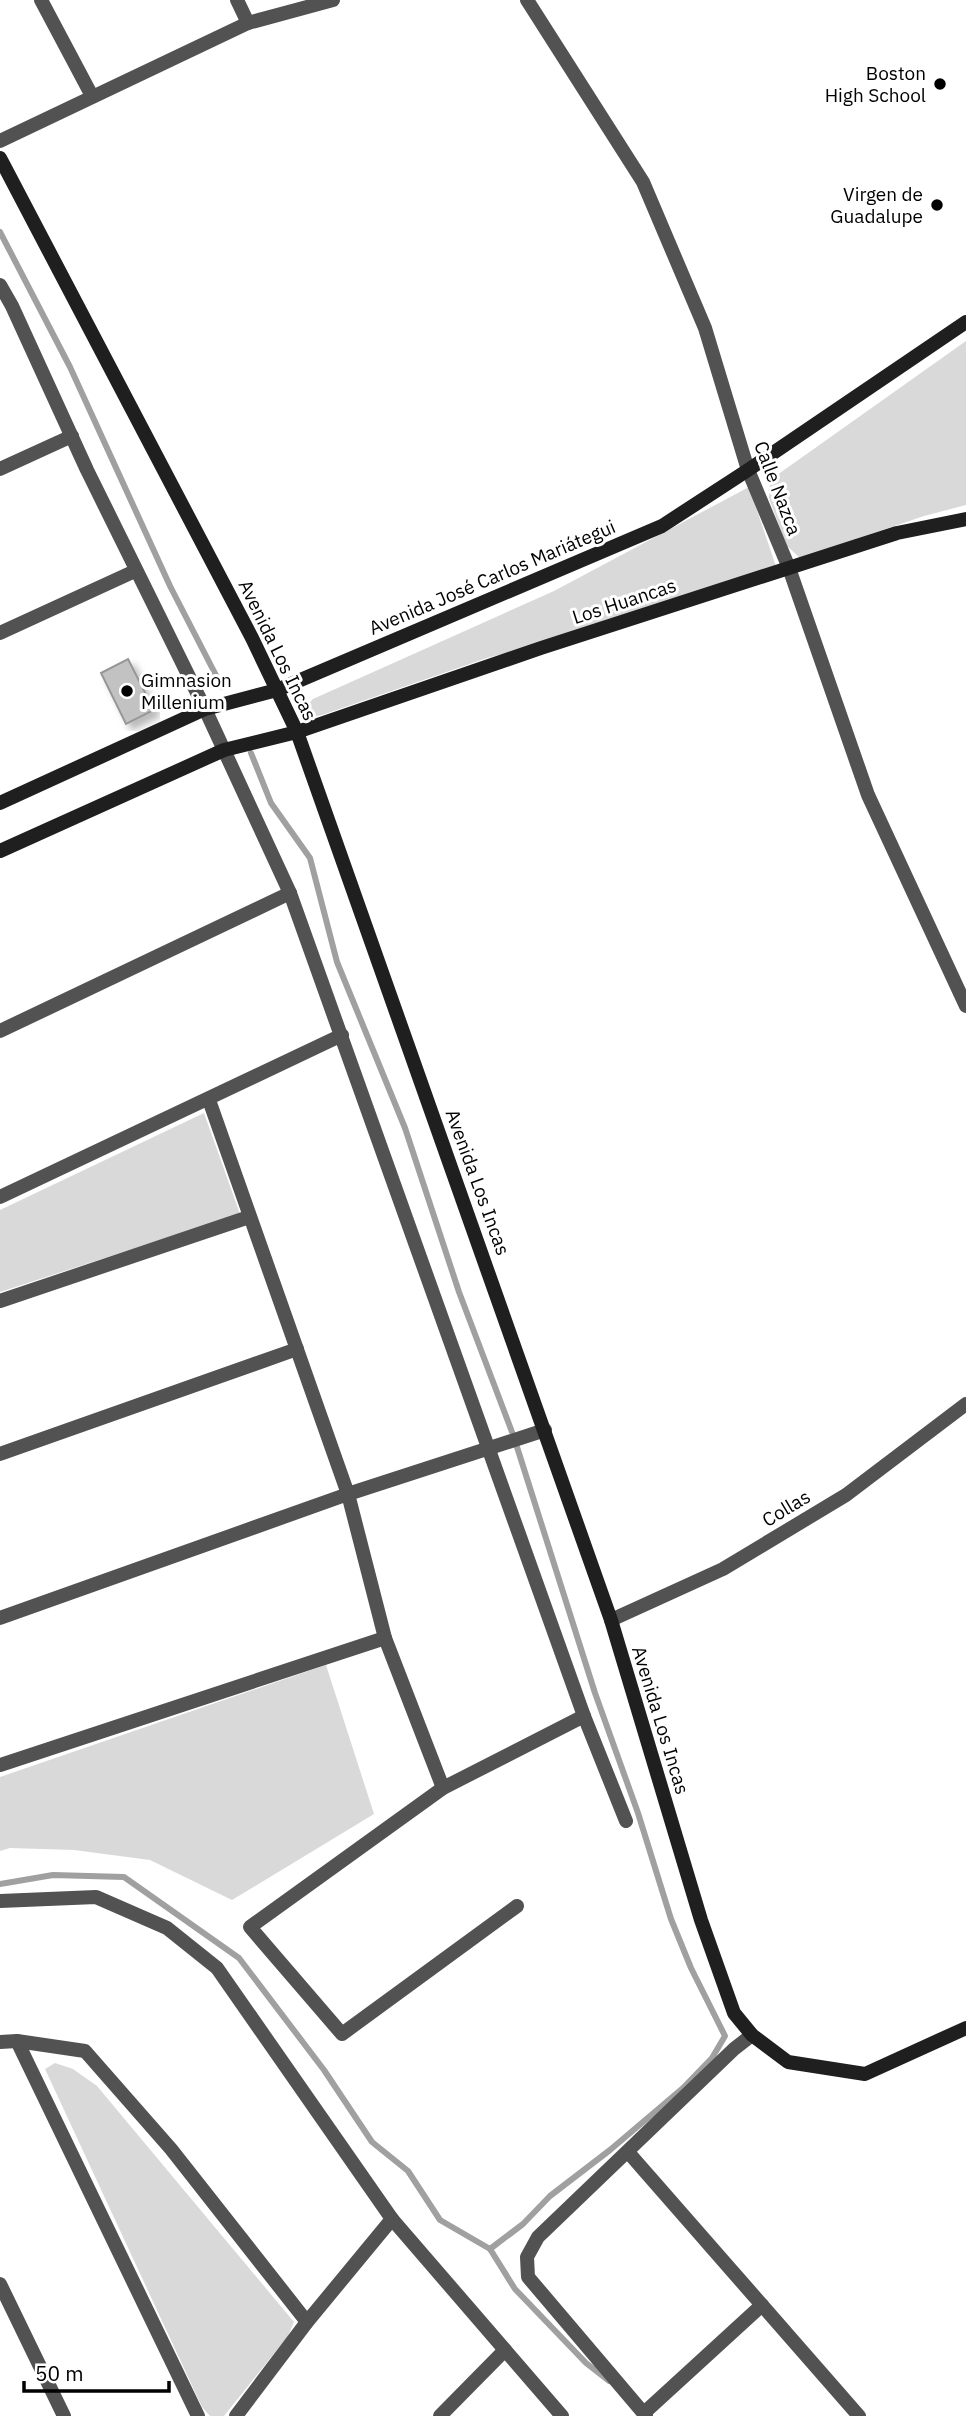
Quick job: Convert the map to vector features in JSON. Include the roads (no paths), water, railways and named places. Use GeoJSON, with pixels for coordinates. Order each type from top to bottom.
{"type":"FeatureCollection","features":[{"type":"Feature","properties":{"kind":"street"},"geometry":{"type":"LineString","coordinates":[[41,0],[92,96]]}},
{"type":"Feature","properties":{"kind":"street"},"geometry":{"type":"LineString","coordinates":[[237,0],[248,23]]}},
{"type":"Feature","properties":{"kind":"street"},"geometry":{"type":"LineString","coordinates":[[0,141],[248,23],[333,0]]}},
{"type":"Feature","properties":{"kind":"street","name":"Calle Nazca"},"geometry":{"type":"LineString","coordinates":[[527,0],[643,182],[705,328],[748,470],[789,568],[868,795],[966,1006]]}},
{"type":"Feature","properties":{"kind":"street","name":"Avenida Los Incas"},"geometry":{"type":"LineString","coordinates":[[0,158],[252,638],[297,732],[611,1620],[701,1920],[734,2013],[752,2035],[788,2062],[865,2074],[966,2028]]}},
{"type":"Feature","properties":{"kind":"street"},"geometry":{"type":"LineString","coordinates":[[0,285],[6,309],[72,436],[135,571],[205,709],[290,893],[584,1716],[626,1821]]}},
{"type":"Feature","properties":{"kind":"street","name":"Avenida José Carlos Mariátegui"},"geometry":{"type":"LineString","coordinates":[[0,803],[205,709],[277,690],[662,526],[966,322]]}},
{"type":"Feature","properties":{"kind":"street"},"geometry":{"type":"LineString","coordinates":[[0,469],[72,436]]}},
{"type":"Feature","properties":{"kind":"street","name":"Los Huancas"},"geometry":{"type":"LineString","coordinates":[[297,732],[541,648],[897,533],[966,519]]}},
{"type":"Feature","properties":{"kind":"street"},"geometry":{"type":"LineString","coordinates":[[0,633],[135,571]]}},
{"type":"Feature","properties":{"kind":"street"},"geometry":{"type":"LineString","coordinates":[[0,851],[224,750],[297,732]]}},
{"type":"Feature","properties":{"kind":"street"},"geometry":{"type":"LineString","coordinates":[[0,1031],[290,893]]}},
{"type":"Feature","properties":{"kind":"street"},"geometry":{"type":"LineString","coordinates":[[0,1198],[342,1035]]}},
{"type":"Feature","properties":{"kind":"street"},"geometry":{"type":"LineString","coordinates":[[209,1100],[348,1494],[385,1638],[443,1788]]}},
{"type":"Feature","properties":{"kind":"street"},"geometry":{"type":"LineString","coordinates":[[0,1301],[249,1217]]}},
{"type":"Feature","properties":{"kind":"street"},"geometry":{"type":"LineString","coordinates":[[0,1454],[297,1349]]}},
{"type":"Feature","properties":{"kind":"street","name":"Collas"},"geometry":{"type":"LineString","coordinates":[[611,1620],[723,1569],[846,1495],[966,1404]]}},
{"type":"Feature","properties":{"kind":"street"},"geometry":{"type":"LineString","coordinates":[[0,1618],[348,1494],[545,1430]]}},
{"type":"Feature","properties":{"kind":"street"},"geometry":{"type":"LineString","coordinates":[[0,1765],[385,1638]]}},
{"type":"Feature","properties":{"kind":"street"},"geometry":{"type":"LineString","coordinates":[[517,1906],[342,2034],[250,1927],[443,1788],[584,1716]]}},
{"type":"Feature","properties":{"kind":"street"},"geometry":{"type":"LineString","coordinates":[[0,1902],[96,1897],[167,1928],[217,1968],[392,2218],[562,2416]]}},
{"type":"Feature","properties":{"kind":"street"},"geometry":{"type":"LineString","coordinates":[[752,2035],[734,2049],[538,2236],[527,2257],[528,2277],[645,2415],[762,2305]]}},
{"type":"Feature","properties":{"kind":"street"},"geometry":{"type":"LineString","coordinates":[[0,2042],[17,2041],[85,2051],[171,2149],[307,2322]]}},
{"type":"Feature","properties":{"kind":"street"},"geometry":{"type":"LineString","coordinates":[[17,2041],[198,2416]]}},
{"type":"Feature","properties":{"kind":"street"},"geometry":{"type":"LineString","coordinates":[[628,2152],[859,2416]]}},
{"type":"Feature","properties":{"kind":"street"},"geometry":{"type":"LineString","coordinates":[[236,2416],[307,2322],[392,2218]]}},
{"type":"Feature","properties":{"kind":"street"},"geometry":{"type":"LineString","coordinates":[[0,2284],[64,2416]]}},
{"type":"Feature","properties":{"kind":"street"},"geometry":{"type":"LineString","coordinates":[[440,2416],[505,2350]]}},
{"type":"Feature","properties":{"kind":"waterway"},"geometry":{"type":"LineString","coordinates":[[0,232],[70,367],[170,586],[222,687]]}},
{"type":"Feature","properties":{"kind":"waterway"},"geometry":{"type":"LineString","coordinates":[[251,753],[271,803],[310,858],[337,962],[405,1128],[459,1292],[512,1432]]}},
{"type":"Feature","properties":{"kind":"waterway"},"geometry":{"type":"LineString","coordinates":[[490,2249],[523,2224],[550,2196],[610,2150],[683,2088],[712,2058],[725,2036],[691,1968],[671,1919],[638,1813],[595,1693],[517,1447]]}},
{"type":"Feature","properties":{"kind":"waterway"},"geometry":{"type":"LineString","coordinates":[[0,1884],[53,1875],[124,1877],[239,1958],[324,2070],[372,2142],[408,2171],[440,2220],[490,2249],[515,2289],[586,2363],[609,2381]]}},
{"type":"Feature","properties":{"kind":"place","name":"Boston High School"},"geometry":{"type":"Point","coordinates":[940,84]}},
{"type":"Feature","properties":{"kind":"place","name":"Virgen de Guadalupe"},"geometry":{"type":"Point","coordinates":[937,205]}},
{"type":"Feature","properties":{"kind":"place","name":"Gimnasion Millenium"},"geometry":{"type":"Point","coordinates":[127,691]}}]}
